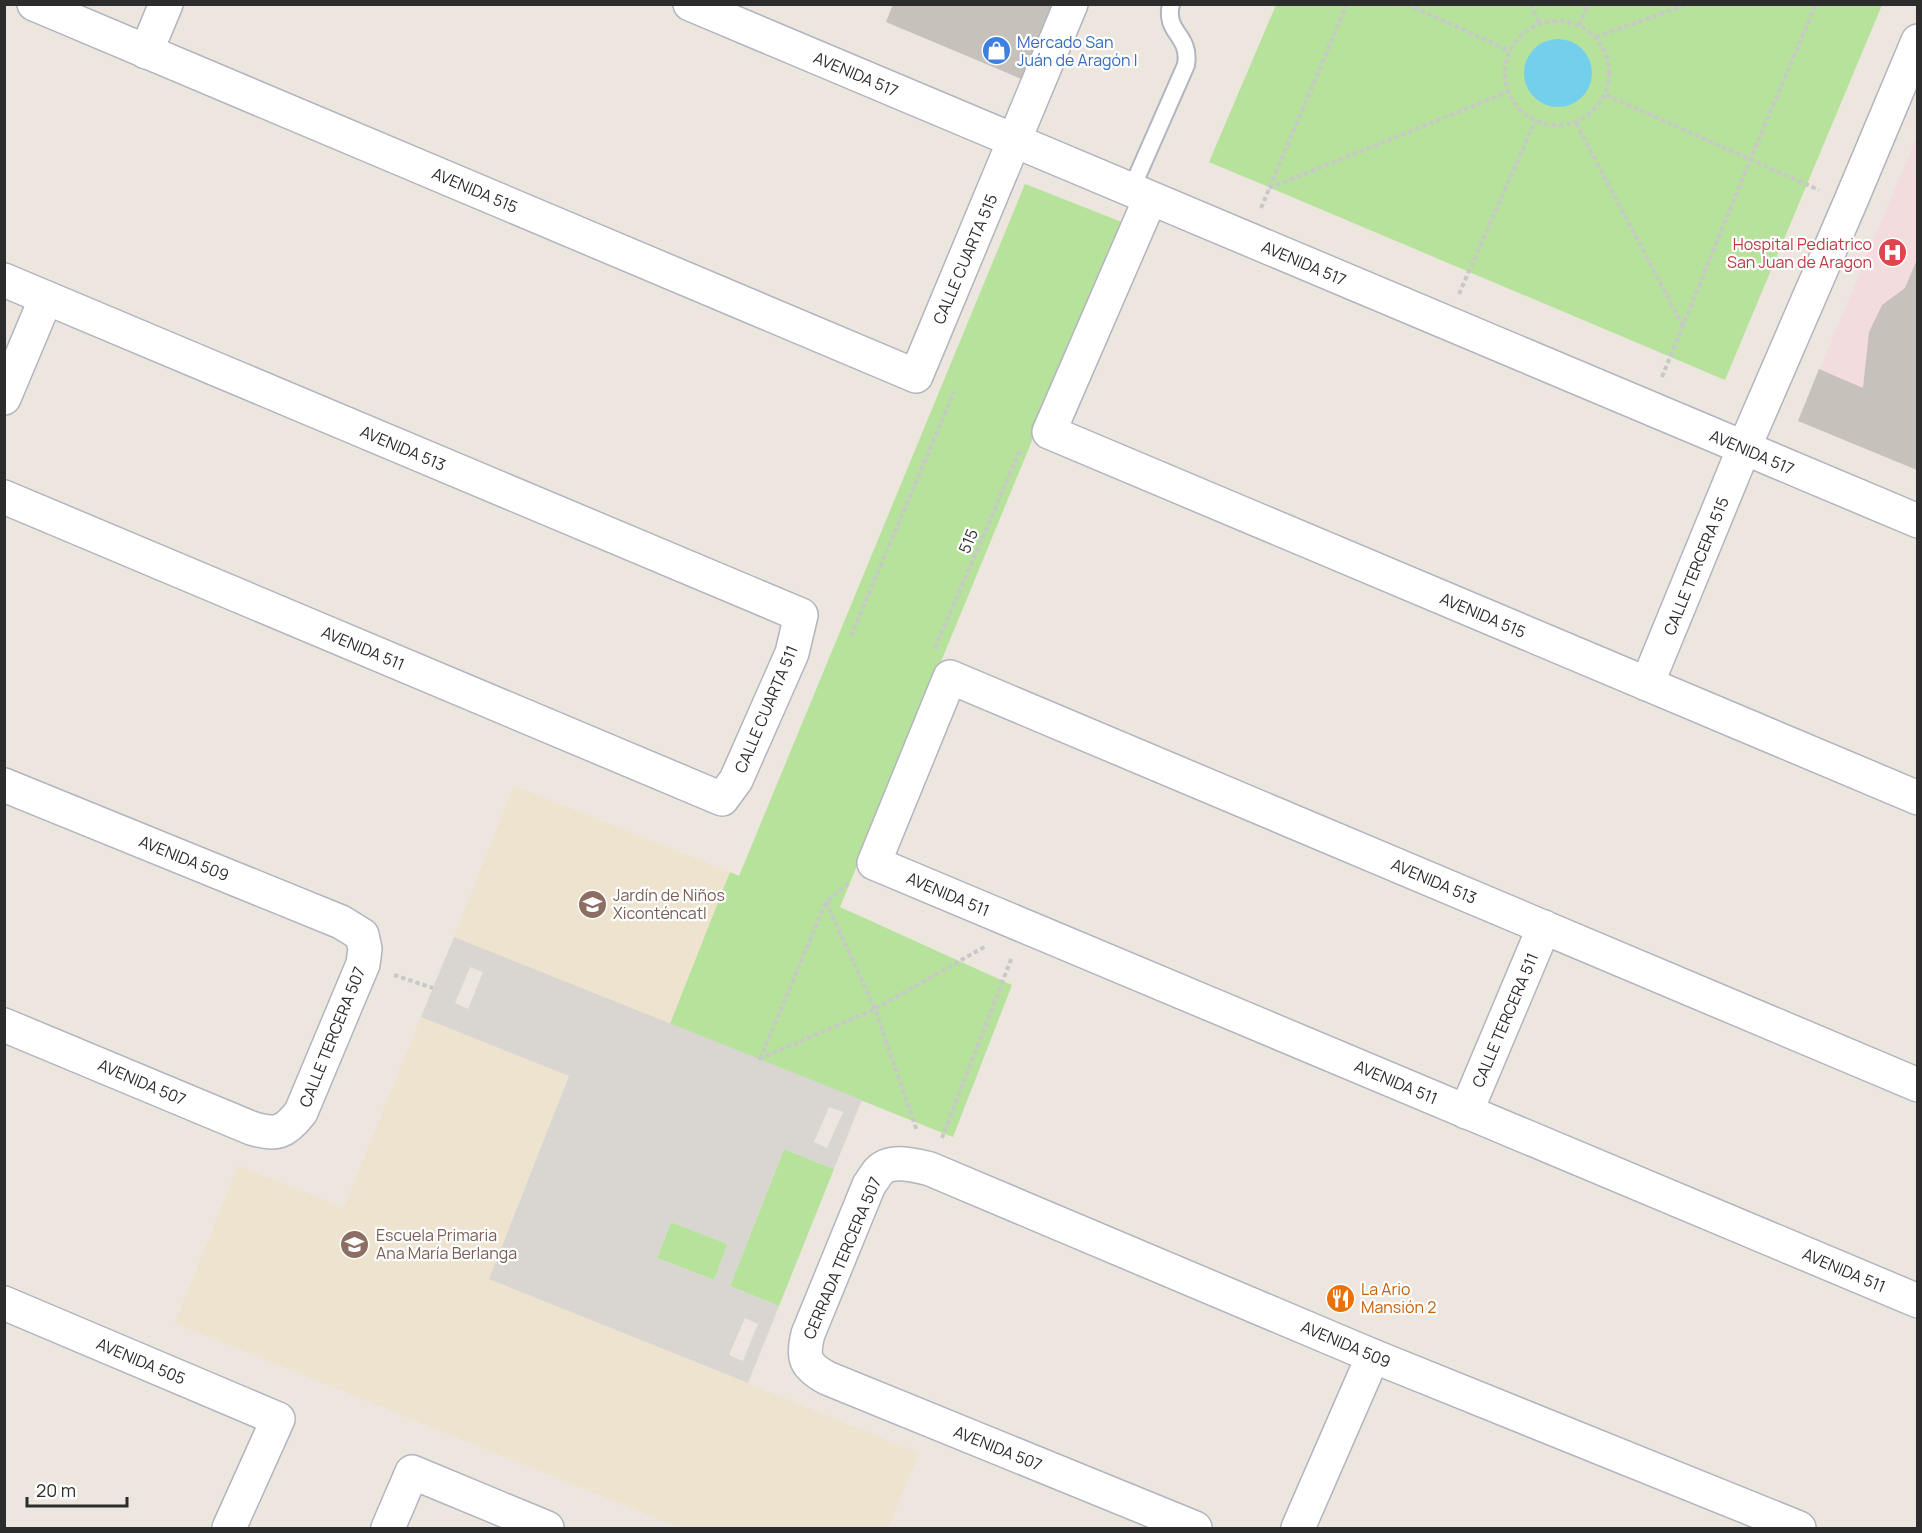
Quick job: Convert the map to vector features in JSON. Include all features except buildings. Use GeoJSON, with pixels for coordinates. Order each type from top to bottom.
{"type":"FeatureCollection","features":[{"type":"Feature","properties":{"kind":"street","name":"AVENIDA 515"},"geometry":{"type":"LineString","coordinates":[[34,4],[916,376]]}},
{"type":"Feature","properties":{"kind":"street"},"geometry":{"type":"LineString","coordinates":[[146,52],[166,4]]}},
{"type":"Feature","properties":{"kind":"street","name":"CALLE CUARTA 515"},"geometry":{"type":"LineString","coordinates":[[916,376],[1071,4]]}},
{"type":"Feature","properties":{"kind":"street","name":"AVENIDA 517"},"geometry":{"type":"LineString","coordinates":[[705,7],[1140,195],[1917,522]]}},
{"type":"Feature","properties":{"kind":"street","name":"CALLE TERCERA 515"},"geometry":{"type":"LineString","coordinates":[[1647,684],[1744,448],[1917,41]]}},
{"type":"Feature","properties":{"kind":"street"},"geometry":{"type":"LineString","coordinates":[[1035,439],[1140,195]]}},
{"type":"Feature","properties":{"kind":"street","name":"AVENIDA 513"},"geometry":{"type":"LineString","coordinates":[[4,280],[801,615]]}},
{"type":"Feature","properties":{"kind":"street"},"geometry":{"type":"LineString","coordinates":[[4,398],[46,298]]}},
{"type":"Feature","properties":{"kind":"street","name":"AVENIDA 515"},"geometry":{"type":"LineString","coordinates":[[1035,439],[1647,684],[1917,798]]}},
{"type":"Feature","properties":{"kind":"street","name":"AVENIDA 511"},"geometry":{"type":"LineString","coordinates":[[4,497],[722,799]]}},
{"type":"Feature","properties":{"kind":"street","name":"CALLE CUARTA 511"},"geometry":{"type":"LineString","coordinates":[[722,799],[736,780],[792,653],[801,615]]}},
{"type":"Feature","properties":{"kind":"street","name":"AVENIDA 513"},"geometry":{"type":"LineString","coordinates":[[940,667],[1917,1085]]}},
{"type":"Feature","properties":{"kind":"street","name":"AVENIDA 511"},"geometry":{"type":"LineString","coordinates":[[940,667],[874,863],[1917,1301]]}},
{"type":"Feature","properties":{"kind":"street","name":"AVENIDA 509"},"geometry":{"type":"LineString","coordinates":[[4,785],[341,922],[362,949]]}},
{"type":"Feature","properties":{"kind":"street","name":"CALLE TERCERA 511"},"geometry":{"type":"LineString","coordinates":[[1466,1112],[1544,927]]}},
{"type":"Feature","properties":{"kind":"street","name":"CALLE TERCERA 507"},"geometry":{"type":"LineString","coordinates":[[281,1132],[293,1124],[301,1112],[362,949]]}},
{"type":"Feature","properties":{"kind":"street","name":"AVENIDA 507"},"geometry":{"type":"LineString","coordinates":[[4,1025],[251,1128],[266,1133],[281,1132]]}},
{"type":"Feature","properties":{"kind":"street","name":"AVENIDA 509"},"geometry":{"type":"LineString","coordinates":[[893,1164],[911,1164],[930,1169],[1373,1356],[1799,1528]]}},
{"type":"Feature","properties":{"kind":"street","name":"CERRADA TERCERA 507"},"geometry":{"type":"LineString","coordinates":[[806,1361],[805,1348],[808,1334],[869,1185],[879,1170],[893,1164]]}},
{"type":"Feature","properties":{"kind":"street","name":"AVENIDA 505"},"geometry":{"type":"LineString","coordinates":[[4,1303],[278,1419],[229,1528]]}},
{"type":"Feature","properties":{"kind":"street"},"geometry":{"type":"LineString","coordinates":[[1298,1528],[1373,1356]]}},
{"type":"Feature","properties":{"kind":"street","name":"AVENIDA 507"},"geometry":{"type":"LineString","coordinates":[[806,1361],[815,1372],[826,1378],[1195,1528]]}},
{"type":"Feature","properties":{"kind":"street"},"geometry":{"type":"LineString","coordinates":[[388,1528],[412,1472],[547,1528]]}},
{"type":"Feature","properties":{"kind":"lane"},"geometry":{"type":"LineString","coordinates":[[1140,195],[1186,65],[1186,46],[1171,24],[1169,15],[1171,4]]}},
{"type":"Feature","properties":{"kind":"path"},"geometry":{"type":"LineString","coordinates":[[1248,239],[1347,4]]}},
{"type":"Feature","properties":{"kind":"path"},"geometry":{"type":"LineString","coordinates":[[1407,4],[1509,51]]}},
{"type":"Feature","properties":{"kind":"path"},"geometry":{"type":"LineString","coordinates":[[1531,4],[1539,23]]}},
{"type":"Feature","properties":{"kind":"path"},"geometry":{"type":"LineString","coordinates":[[1579,25],[1588,4]]}},
{"type":"Feature","properties":{"kind":"path"},"geometry":{"type":"LineString","coordinates":[[1596,37],[1688,4]]}},
{"type":"Feature","properties":{"kind":"path"},"geometry":{"type":"LineString","coordinates":[[1649,409],[1816,4]]}},
{"type":"Feature","properties":{"kind":"path"},"geometry":{"type":"LineString","coordinates":[[1560,20],[1579,25],[1596,37],[1607,54],[1610,75],[1606,95],[1593,112],[1576,123],[1555,126],[1535,122],[1519,110],[1508,92],[1504,71],[1509,51],[1521,34],[1539,23],[1560,20]]}},
{"type":"Feature","properties":{"kind":"path"},"geometry":{"type":"LineString","coordinates":[[1269,188],[1508,92]]}},
{"type":"Feature","properties":{"kind":"path"},"geometry":{"type":"LineString","coordinates":[[1606,95],[1850,203]]}},
{"type":"Feature","properties":{"kind":"path"},"geometry":{"type":"LineString","coordinates":[[1446,323],[1535,122]]}},
{"type":"Feature","properties":{"kind":"path"},"geometry":{"type":"LineString","coordinates":[[1576,123],[1683,326]]}},
{"type":"Feature","properties":{"kind":"path"},"geometry":{"type":"LineString","coordinates":[[851,636],[954,392]]}},
{"type":"Feature","properties":{"kind":"path","name":"515"},"geometry":{"type":"LineString","coordinates":[[940,667],[1035,439]]}},
{"type":"Feature","properties":{"kind":"path"},"geometry":{"type":"LineString","coordinates":[[930,1169],[875,1009],[826,902],[759,1059],[875,1009],[1024,926]]}},
{"type":"Feature","properties":{"kind":"path"},"geometry":{"type":"LineString","coordinates":[[930,1169],[1024,926]]}},
{"type":"Feature","properties":{"kind":"path"},"geometry":{"type":"LineString","coordinates":[[362,949],[433,988]]}},
{"type":"Feature","properties":{"kind":"shaded area","name":"Hospital Pediatrico San Juan de Aragon"},"geometry":{"type":"Polygon","coordinates":[[[1917,136],[1917,470],[1798,421],[1917,136]]]}},
{"type":"Feature","properties":{"kind":"shaded area","name":"Jardín de Niños Xiconténcatl"},"geometry":{"type":"Polygon","coordinates":[[[514,786],[730,872],[670,1024],[454,937],[514,786]]]}},
{"type":"Feature","properties":{"kind":"shaded area"},"geometry":{"type":"Polygon","coordinates":[[[454,937],[862,1100],[834,1169],[784,1149],[730,1286],[779,1306],[748,1383],[489,1279],[569,1076],[421,1017],[454,937]],[[470,967],[455,1003],[468,1009],[483,972],[470,967]],[[829,1107],[814,1142],[827,1148],[843,1112],[829,1107]],[[671,1222],[657,1258],[714,1280],[728,1244],[671,1222]],[[745,1318],[729,1355],[743,1361],[758,1324],[745,1318]]]}},
{"type":"Feature","properties":{"kind":"shaded area","name":"Escuela Primaria Ana María Berlanga"},"geometry":{"type":"Polygon","coordinates":[[[421,1017],[569,1076],[489,1279],[919,1453],[888,1528],[681,1528],[175,1323],[238,1166],[344,1208],[421,1017]]]}},
{"type":"Feature","properties":{"kind":"green space"},"geometry":{"type":"Polygon","coordinates":[[[1276,5],[1882,5],[1725,380],[1209,162],[1276,5]]]}},
{"type":"Feature","properties":{"kind":"green space"},"geometry":{"type":"Polygon","coordinates":[[[1025,184],[1122,222],[840,907],[1012,985],[953,1137],[670,1024],[730,872],[739,876],[1025,184]]]}},
{"type":"Feature","properties":{"kind":"green space"},"geometry":{"type":"Polygon","coordinates":[[[784,1149],[834,1169],[779,1306],[730,1286],[784,1149]]]}},
{"type":"Feature","properties":{"kind":"green space"},"geometry":{"type":"Polygon","coordinates":[[[671,1222],[728,1244],[714,1280],[657,1258],[671,1222]]]}},
{"type":"Feature","properties":{"kind":"water"},"geometry":{"type":"Polygon","coordinates":[[[1558,39],[1571,42],[1582,49],[1589,60],[1592,73],[1589,86],[1582,97],[1571,104],[1558,107],[1545,104],[1534,97],[1527,86],[1524,73],[1527,60],[1534,49],[1545,42],[1558,39]]]}},
{"type":"Feature","properties":{"kind":"place","name":"Mercado San Juán de Aragón I"},"geometry":{"type":"Point","coordinates":[996,51]}},
{"type":"Feature","properties":{"kind":"place","name":"Hospital Pediatrico San Juan de Aragon"},"geometry":{"type":"Point","coordinates":[1893,253]}},
{"type":"Feature","properties":{"kind":"place","name":"Jardín de Niños Xiconténcatl"},"geometry":{"type":"Point","coordinates":[592,904]}},
{"type":"Feature","properties":{"kind":"place","name":"Escuela Primaria Ana María Berlanga"},"geometry":{"type":"Point","coordinates":[355,1244]}},
{"type":"Feature","properties":{"kind":"place","name":"La Ario Mansión 2"},"geometry":{"type":"Point","coordinates":[1340,1298]}}]}
